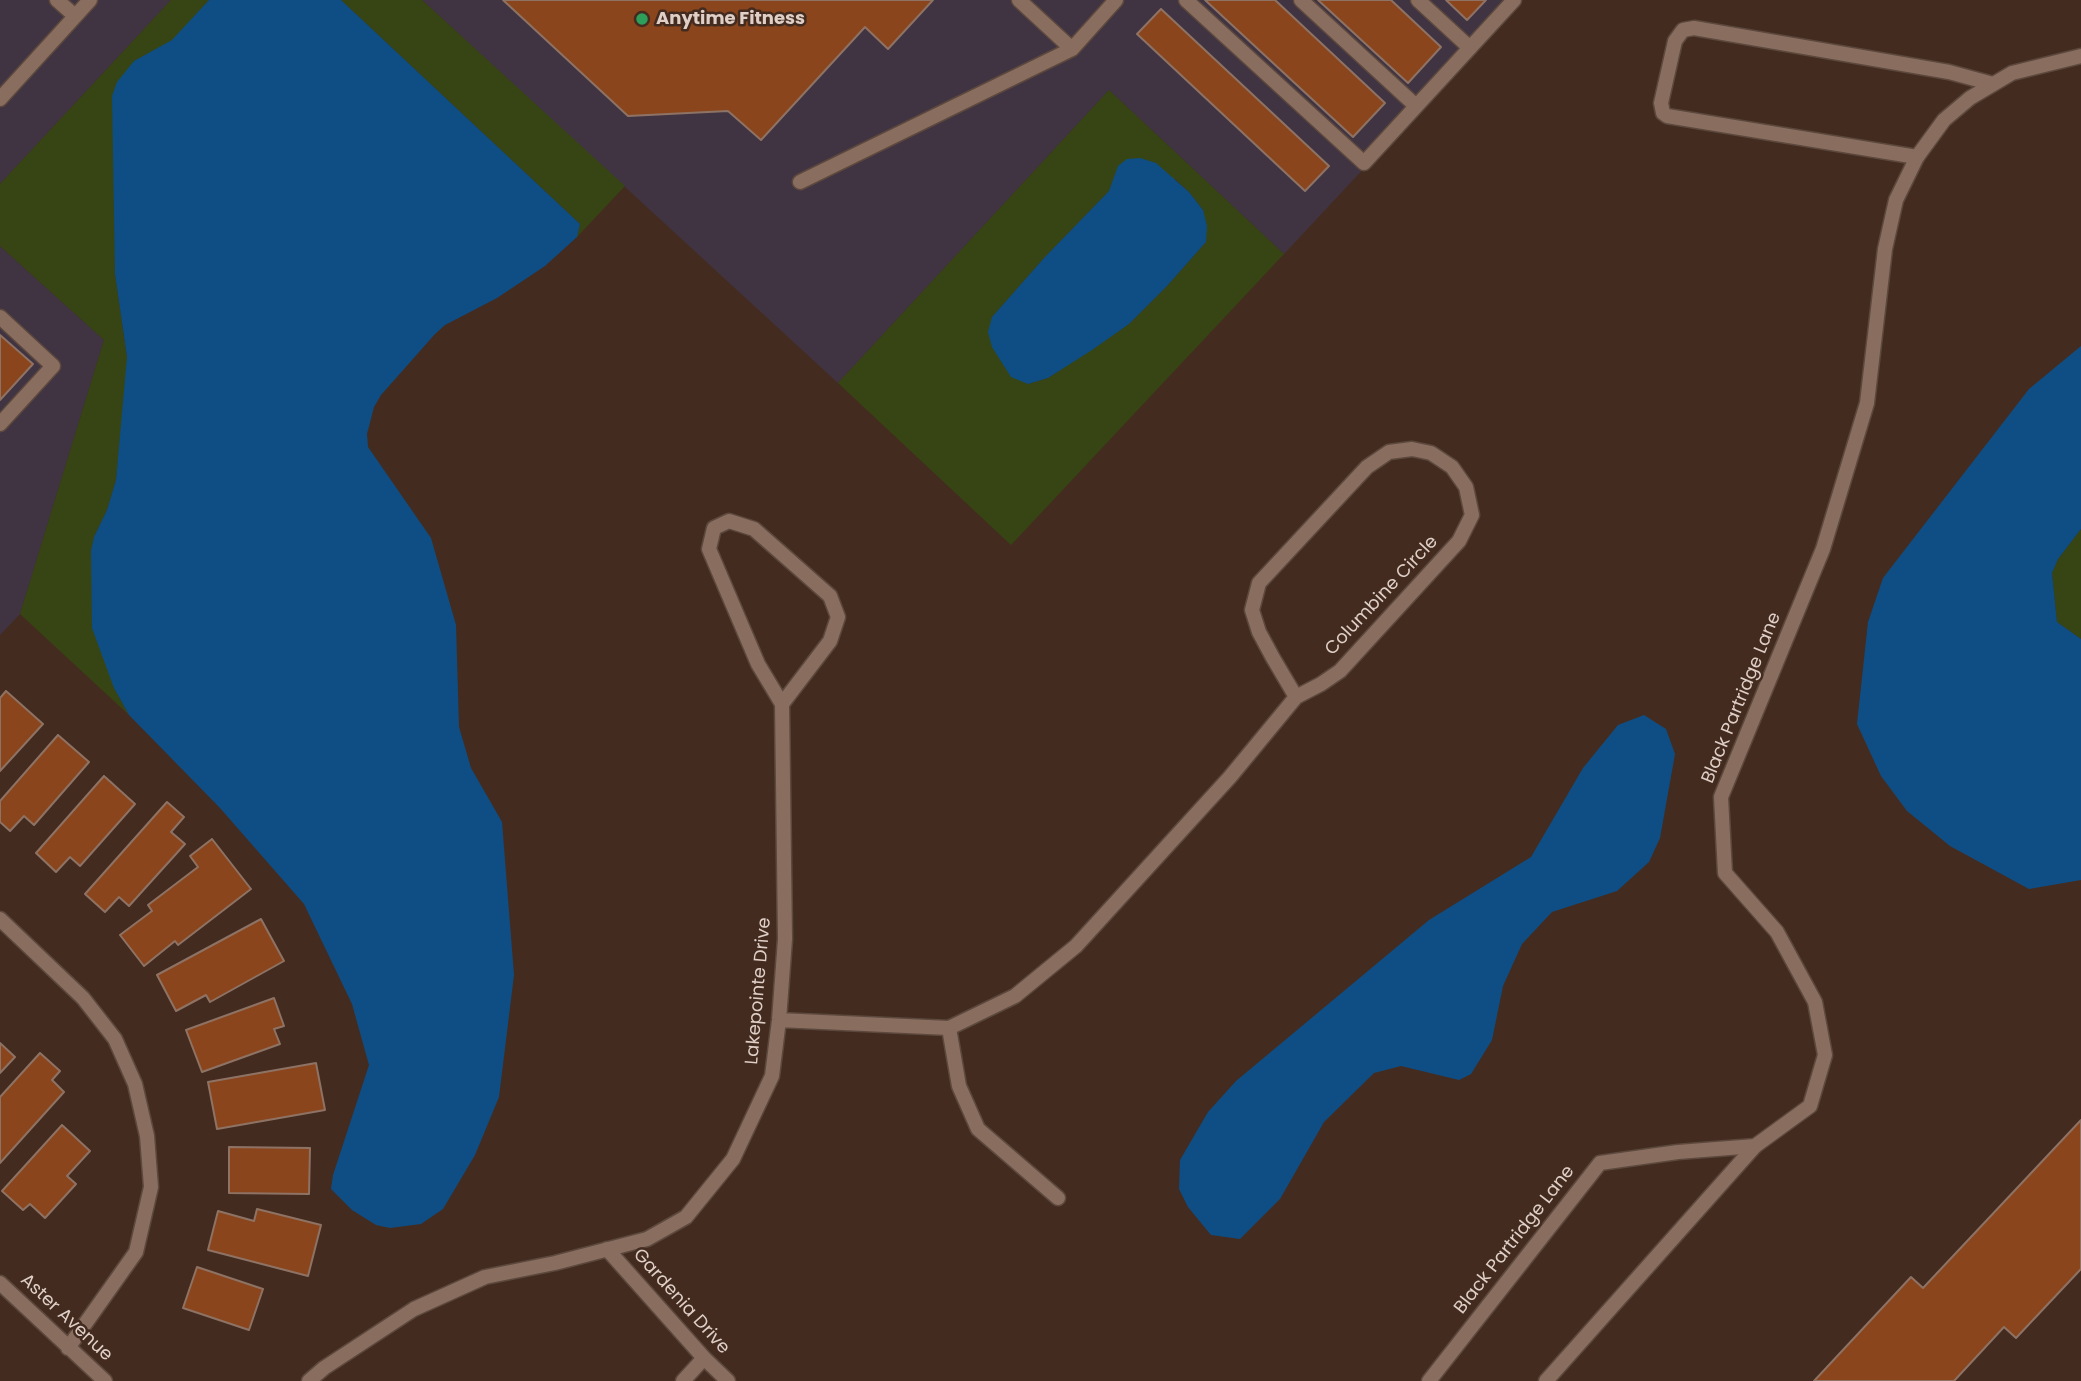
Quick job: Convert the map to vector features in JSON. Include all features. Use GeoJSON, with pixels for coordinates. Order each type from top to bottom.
{"type":"FeatureCollection","features":[{"type":"Feature","properties":{"kind":"street"},"geometry":{"type":"LineString","coordinates":[[57,0],[75,16]]}},
{"type":"Feature","properties":{"kind":"street"},"geometry":{"type":"LineString","coordinates":[[0,99],[90,0]]}},
{"type":"Feature","properties":{"kind":"street"},"geometry":{"type":"LineString","coordinates":[[1018,0],[1072,49]]}},
{"type":"Feature","properties":{"kind":"street"},"geometry":{"type":"LineString","coordinates":[[800,182],[1072,49],[1116,0]]}},
{"type":"Feature","properties":{"kind":"street"},"geometry":{"type":"LineString","coordinates":[[1186,0],[1364,163],[1514,0]]}},
{"type":"Feature","properties":{"kind":"street"},"geometry":{"type":"LineString","coordinates":[[1301,0],[1416,106]]}},
{"type":"Feature","properties":{"kind":"street"},"geometry":{"type":"LineString","coordinates":[[1418,0],[1470,48]]}},
{"type":"Feature","properties":{"kind":"street"},"geometry":{"type":"LineString","coordinates":[[1917,157],[1667,116],[1663,113],[1661,103],[1675,41],[1683,30],[1694,28],[1949,72],[1993,84]]}},
{"type":"Feature","properties":{"kind":"street","name":"Black Partridge Lane"},"geometry":{"type":"LineString","coordinates":[[1429,1381],[1600,1163],[1678,1152],[1755,1146],[1810,1106],[1825,1055],[1815,1002],[1777,932],[1725,873],[1721,797],[1823,549],[1867,403],[1885,249],[1896,200],[1917,157],[1944,120],[1969,98],[2012,73],[2081,56]]}},
{"type":"Feature","properties":{"kind":"street"},"geometry":{"type":"LineString","coordinates":[[0,317],[53,366],[0,424]]}},
{"type":"Feature","properties":{"kind":"street","name":"Columbine Circle"},"geometry":{"type":"LineString","coordinates":[[779,1020],[949,1028],[1015,996],[1076,946],[1230,777],[1296,697],[1340,671],[1459,541],[1472,515],[1466,487],[1452,467],[1431,453],[1412,449],[1389,452],[1367,467],[1259,583],[1252,610],[1259,632],[1296,697]]}},
{"type":"Feature","properties":{"kind":"street"},"geometry":{"type":"LineString","coordinates":[[729,521],[754,529],[830,596],[838,617],[830,641],[782,704],[758,664],[709,549],[715,528],[729,521]]}},
{"type":"Feature","properties":{"kind":"street","name":"Lakepointe Drive"},"geometry":{"type":"LineString","coordinates":[[309,1381],[324,1368],[414,1310],[485,1277],[555,1263],[647,1239],[686,1217],[733,1159],[772,1076],[779,1020],[785,939],[782,704]]}},
{"type":"Feature","properties":{"kind":"street"},"geometry":{"type":"LineString","coordinates":[[0,919],[83,998],[115,1040],[135,1084],[147,1136],[150,1186],[136,1252],[68,1348]]}},
{"type":"Feature","properties":{"kind":"street"},"geometry":{"type":"LineString","coordinates":[[949,1028],[959,1086],[978,1129],[1058,1198]]}},
{"type":"Feature","properties":{"kind":"street"},"geometry":{"type":"LineString","coordinates":[[1546,1381],[1755,1146]]}},
{"type":"Feature","properties":{"kind":"street","name":"Gardenia Drive"},"geometry":{"type":"LineString","coordinates":[[607,1249],[704,1358],[728,1381]]}},
{"type":"Feature","properties":{"kind":"street","name":"Aster Avenue"},"geometry":{"type":"LineString","coordinates":[[0,1283],[105,1381]]}},
{"type":"Feature","properties":{"kind":"street"},"geometry":{"type":"LineString","coordinates":[[683,1381],[704,1358]]}},
{"type":"Feature","properties":{"kind":"shaded area"},"geometry":{"type":"Polygon","coordinates":[[[0,0],[171,0],[0,184],[0,0]]]}},
{"type":"Feature","properties":{"kind":"shaded area"},"geometry":{"type":"Polygon","coordinates":[[[422,0],[1521,0],[1284,254],[1109,90],[838,383],[422,0]]]}},
{"type":"Feature","properties":{"kind":"shaded area"},"geometry":{"type":"Polygon","coordinates":[[[0,246],[104,340],[20,614],[0,635],[0,246]]]}},
{"type":"Feature","properties":{"kind":"green space"},"geometry":{"type":"Polygon","coordinates":[[[171,0],[209,0],[172,41],[134,61],[115,274],[127,372],[116,480],[107,510],[94,537],[114,688],[129,715],[20,614],[104,340],[0,246],[0,184],[171,0]]]}},
{"type":"Feature","properties":{"kind":"green space"},"geometry":{"type":"Polygon","coordinates":[[[341,0],[422,0],[625,186],[577,237],[580,224],[341,0]]]}},
{"type":"Feature","properties":{"kind":"green space"},"geometry":{"type":"Polygon","coordinates":[[[1109,90],[1284,254],[1011,545],[838,383],[1109,90]],[[1175,179],[1109,191],[992,317],[1028,384],[1048,378],[1129,324],[1206,242],[1203,210],[1175,179]]]}},
{"type":"Feature","properties":{"kind":"green space"},"geometry":{"type":"Polygon","coordinates":[[[2081,529],[2081,639],[2057,622],[2052,573],[2058,559],[2081,529]]]}},
{"type":"Feature","properties":{"kind":"water"},"geometry":{"type":"Polygon","coordinates":[[[209,0],[341,0],[580,224],[577,237],[545,266],[497,298],[445,325],[435,334],[381,395],[374,407],[367,434],[368,447],[431,538],[456,625],[459,727],[471,768],[502,822],[514,975],[499,1097],[475,1155],[443,1209],[421,1224],[390,1228],[376,1225],[352,1210],[331,1189],[333,1175],[369,1065],[352,1004],[304,904],[220,808],[129,715],[114,688],[92,628],[91,551],[116,480],[127,357],[115,274],[112,96],[117,82],[134,61],[172,40],[209,0]]]}},
{"type":"Feature","properties":{"kind":"water"},"geometry":{"type":"Polygon","coordinates":[[[1140,158],[1156,163],[1189,192],[1203,210],[1207,226],[1206,242],[1129,324],[1092,350],[1048,378],[1028,384],[1011,377],[992,347],[988,332],[992,317],[1109,191],[1118,166],[1127,159],[1140,158]]]}},
{"type":"Feature","properties":{"kind":"water"},"geometry":{"type":"Polygon","coordinates":[[[2081,346],[2081,529],[2058,559],[2052,573],[2057,622],[2081,639],[2081,880],[2029,889],[1950,846],[1907,811],[1881,776],[1857,724],[1868,622],[1883,578],[2029,389],[2081,346]]]}},
{"type":"Feature","properties":{"kind":"water"},"geometry":{"type":"Polygon","coordinates":[[[1644,715],[1666,729],[1675,754],[1660,838],[1649,862],[1617,891],[1552,912],[1522,944],[1503,986],[1492,1040],[1471,1074],[1459,1080],[1401,1066],[1374,1073],[1324,1122],[1280,1199],[1240,1239],[1211,1235],[1188,1207],[1179,1189],[1180,1160],[1208,1112],[1236,1081],[1429,920],[1531,857],[1583,768],[1618,725],[1644,715]]]}},
{"type":"Feature","properties":{"kind":"building"},"geometry":{"type":"Polygon","coordinates":[[[503,0],[933,0],[888,49],[865,27],[761,140],[728,111],[628,116],[503,0]]]}},
{"type":"Feature","properties":{"kind":"building"},"geometry":{"type":"Polygon","coordinates":[[[1205,0],[1275,0],[1385,103],[1353,137],[1205,0]]]}},
{"type":"Feature","properties":{"kind":"building"},"geometry":{"type":"Polygon","coordinates":[[[1318,0],[1391,0],[1441,47],[1408,83],[1318,0]]]}},
{"type":"Feature","properties":{"kind":"building"},"geometry":{"type":"Polygon","coordinates":[[[1446,0],[1486,0],[1467,20],[1446,0]]]}},
{"type":"Feature","properties":{"kind":"building"},"geometry":{"type":"Polygon","coordinates":[[[1161,9],[1329,166],[1305,191],[1137,34],[1161,9]]]}},
{"type":"Feature","properties":{"kind":"building"},"geometry":{"type":"Polygon","coordinates":[[[0,335],[33,364],[0,400],[0,335]]]}},
{"type":"Feature","properties":{"kind":"building"},"geometry":{"type":"Polygon","coordinates":[[[6,691],[43,724],[0,771],[0,698],[6,691]]]}},
{"type":"Feature","properties":{"kind":"building"},"geometry":{"type":"Polygon","coordinates":[[[58,735],[89,762],[34,825],[24,816],[10,831],[0,822],[0,801],[58,735]]]}},
{"type":"Feature","properties":{"kind":"building"},"geometry":{"type":"Polygon","coordinates":[[[104,776],[135,804],[80,866],[70,857],[56,872],[36,853],[104,776]]]}},
{"type":"Feature","properties":{"kind":"building"},"geometry":{"type":"Polygon","coordinates":[[[167,802],[184,817],[171,832],[185,844],[129,906],[119,897],[105,912],[85,894],[167,802]]]}},
{"type":"Feature","properties":{"kind":"building"},"geometry":{"type":"Polygon","coordinates":[[[212,839],[251,889],[178,945],[175,941],[144,966],[120,935],[152,911],[148,905],[198,867],[190,856],[212,839]]]}},
{"type":"Feature","properties":{"kind":"building"},"geometry":{"type":"Polygon","coordinates":[[[261,919],[284,961],[210,1002],[206,995],[176,1011],[157,975],[261,919]]]}},
{"type":"Feature","properties":{"kind":"building"},"geometry":{"type":"Polygon","coordinates":[[[274,998],[284,1026],[274,1029],[280,1044],[202,1072],[186,1030],[274,998]]]}},
{"type":"Feature","properties":{"kind":"building"},"geometry":{"type":"Polygon","coordinates":[[[0,1043],[15,1057],[0,1073],[0,1043]]]}},
{"type":"Feature","properties":{"kind":"building"},"geometry":{"type":"Polygon","coordinates":[[[40,1053],[60,1071],[52,1080],[64,1092],[0,1163],[0,1097],[40,1053]]]}},
{"type":"Feature","properties":{"kind":"building"},"geometry":{"type":"Polygon","coordinates":[[[316,1063],[325,1110],[217,1129],[208,1082],[316,1063]]]}},
{"type":"Feature","properties":{"kind":"building"},"geometry":{"type":"Polygon","coordinates":[[[2081,1120],[2081,1269],[2016,1338],[2004,1327],[1954,1381],[1814,1381],[1911,1277],[1923,1288],[2081,1120]]]}},
{"type":"Feature","properties":{"kind":"building"},"geometry":{"type":"Polygon","coordinates":[[[62,1125],[90,1151],[67,1176],[76,1184],[45,1218],[30,1204],[23,1210],[2,1191],[62,1125]]]}},
{"type":"Feature","properties":{"kind":"building"},"geometry":{"type":"Polygon","coordinates":[[[229,1147],[310,1148],[309,1194],[229,1193],[229,1147]]]}},
{"type":"Feature","properties":{"kind":"building"},"geometry":{"type":"Polygon","coordinates":[[[257,1209],[321,1225],[308,1276],[208,1250],[218,1211],[254,1221],[257,1209]]]}},
{"type":"Feature","properties":{"kind":"building"},"geometry":{"type":"Polygon","coordinates":[[[197,1267],[263,1289],[249,1330],[183,1308],[197,1267]]]}},
{"type":"Feature","properties":{"kind":"place","name":"Anytime Fitness"},"geometry":{"type":"Point","coordinates":[642,19]}}]}
